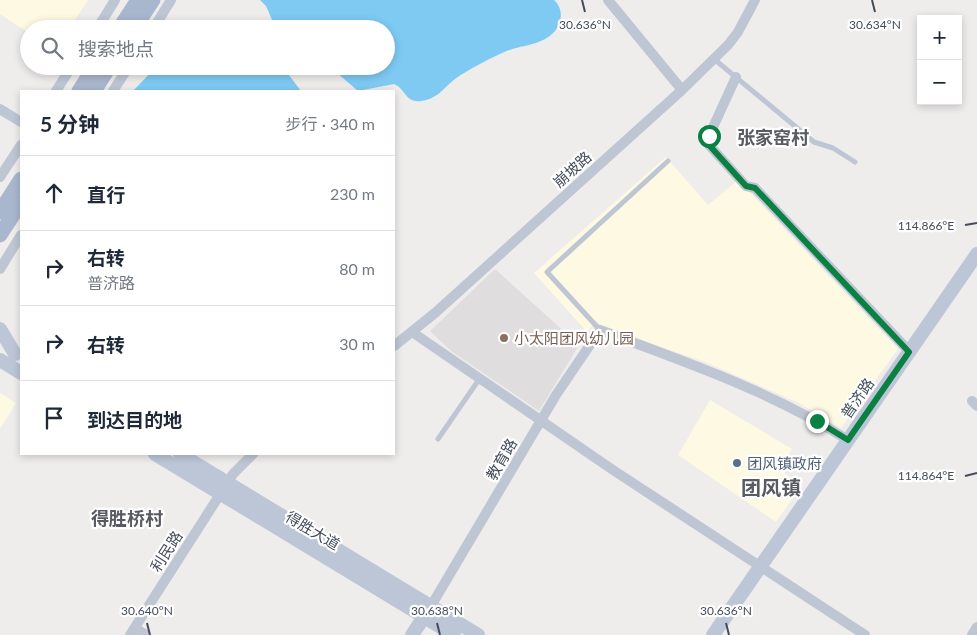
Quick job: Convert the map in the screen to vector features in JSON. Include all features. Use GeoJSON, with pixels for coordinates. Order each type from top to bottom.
{"type":"FeatureCollection","features":[{"type":"Feature","properties":{"kind":"main road"},"geometry":{"type":"LineString","coordinates":[[125,20],[138,0]]}},
{"type":"Feature","properties":{"kind":"main road"},"geometry":{"type":"LineString","coordinates":[[140,20],[153,0]]}},
{"type":"Feature","properties":{"kind":"main road"},"geometry":{"type":"LineString","coordinates":[[80,90],[89,75]]}},
{"type":"Feature","properties":{"kind":"main road"},"geometry":{"type":"LineString","coordinates":[[95,90],[104,75]]}},
{"type":"Feature","properties":{"kind":"main road"},"geometry":{"type":"LineString","coordinates":[[0,212],[20,182]]}},
{"type":"Feature","properties":{"kind":"main road"},"geometry":{"type":"LineString","coordinates":[[0,235],[20,205]]}},
{"type":"Feature","properties":{"kind":"main road","name":"普济路"},"geometry":{"type":"LineString","coordinates":[[724,635],[764,569],[848,440],[977,254]]}},
{"type":"Feature","properties":{"kind":"main road","name":"普济路"},"geometry":{"type":"LineString","coordinates":[[713,635],[764,569],[977,270]]}},
{"type":"Feature","properties":{"kind":"main road"},"geometry":{"type":"LineString","coordinates":[[0,329],[9,360]]}},
{"type":"Feature","properties":{"kind":"main road"},"geometry":{"type":"LineString","coordinates":[[0,345],[9,360],[20,372]]}},
{"type":"Feature","properties":{"kind":"main road","name":"得胜大道"},"geometry":{"type":"LineString","coordinates":[[157,455],[224,488],[428,612],[478,635]]}},
{"type":"Feature","properties":{"kind":"main road","name":"得胜大道"},"geometry":{"type":"LineString","coordinates":[[181,455],[224,488]]}},
{"type":"Feature","properties":{"kind":"main road"},"geometry":{"type":"LineString","coordinates":[[412,635],[428,612]]}},
{"type":"Feature","properties":{"kind":"main road","name":"得胜大道"},"geometry":{"type":"LineString","coordinates":[[428,612],[454,635]]}},
{"type":"Feature","properties":{"kind":"street"},"geometry":{"type":"LineString","coordinates":[[103,20],[115,0]]}},
{"type":"Feature","properties":{"kind":"street"},"geometry":{"type":"LineString","coordinates":[[159,20],[171,0]]}},
{"type":"Feature","properties":{"kind":"street"},"geometry":{"type":"LineString","coordinates":[[608,0],[682,90]]}},
{"type":"Feature","properties":{"kind":"street","name":"崩坡路"},"geometry":{"type":"LineString","coordinates":[[395,345],[682,90],[734,38],[755,0]]}},
{"type":"Feature","properties":{"kind":"street"},"geometry":{"type":"LineString","coordinates":[[57,90],[66,75]]}},
{"type":"Feature","properties":{"kind":"street"},"geometry":{"type":"LineString","coordinates":[[114,90],[123,75]]}},
{"type":"Feature","properties":{"kind":"street"},"geometry":{"type":"LineString","coordinates":[[736,77],[709,136],[709,145],[746,186],[755,188],[909,352]]}},
{"type":"Feature","properties":{"kind":"street"},"geometry":{"type":"LineString","coordinates":[[0,108],[20,121]]}},
{"type":"Feature","properties":{"kind":"street"},"geometry":{"type":"LineString","coordinates":[[0,177],[20,146]]}},
{"type":"Feature","properties":{"kind":"street"},"geometry":{"type":"LineString","coordinates":[[0,269],[20,237]]}},
{"type":"Feature","properties":{"kind":"street"},"geometry":{"type":"LineString","coordinates":[[600,330],[725,377],[807,414],[848,440]]}},
{"type":"Feature","properties":{"kind":"street","name":"教育路"},"geometry":{"type":"LineString","coordinates":[[428,612],[541,420],[600,330]]}},
{"type":"Feature","properties":{"kind":"street"},"geometry":{"type":"LineString","coordinates":[[412,332],[863,634]]}},
{"type":"Feature","properties":{"kind":"street"},"geometry":{"type":"LineString","coordinates":[[224,488],[253,455]]}},
{"type":"Feature","properties":{"kind":"street","name":"利民路"},"geometry":{"type":"LineString","coordinates":[[132,631],[224,488]]}},
{"type":"Feature","properties":{"kind":"street"},"geometry":{"type":"LineString","coordinates":[[972,635],[977,628]]}},
{"type":"Feature","properties":{"kind":"street"},"geometry":{"type":"LineString","coordinates":[[132,631],[146,635]]}},
{"type":"Feature","properties":{"kind":"lane"},"geometry":{"type":"LineString","coordinates":[[714,59],[814,142],[833,148],[856,162]]}},
{"type":"Feature","properties":{"kind":"lane"},"geometry":{"type":"LineString","coordinates":[[600,330],[547,272],[668,161]]}},
{"type":"Feature","properties":{"kind":"lane"},"geometry":{"type":"LineString","coordinates":[[438,439],[480,378]]}},
{"type":"Feature","properties":{"kind":"shaded area"},"geometry":{"type":"Polygon","coordinates":[[[0,0],[88,0],[75,20],[20,20],[20,27],[0,14],[0,0]]]}},
{"type":"Feature","properties":{"kind":"shaded area"},"geometry":{"type":"Polygon","coordinates":[[[666,157],[708,205],[738,180],[898,349],[841,428],[799,403],[708,363],[605,328],[596,321],[587,332],[534,273],[666,157]]]}},
{"type":"Feature","properties":{"kind":"shaded area","name":"小太阳团风幼儿园"},"geometry":{"type":"Polygon","coordinates":[[[495,269],[579,345],[539,411],[451,351],[430,331],[495,269]]]}},
{"type":"Feature","properties":{"kind":"shaded area"},"geometry":{"type":"Polygon","coordinates":[[[0,393],[16,403],[0,429],[0,393]]]}},
{"type":"Feature","properties":{"kind":"shaded area","name":"团风镇政府"},"geometry":{"type":"Polygon","coordinates":[[[710,400],[792,449],[780,470],[802,485],[776,522],[678,455],[710,400]]]}},
{"type":"Feature","properties":{"kind":"water"},"geometry":{"type":"Polygon","coordinates":[[[260,0],[554,0],[559,7],[561,19],[555,31],[543,40],[496,56],[460,75],[432,98],[416,101],[409,98],[394,84],[357,90],[339,75],[395,75],[395,20],[272,20],[266,6],[260,0]]]}},
{"type":"Feature","properties":{"kind":"water"},"geometry":{"type":"Polygon","coordinates":[[[148,75],[289,75],[300,90],[134,90],[148,75]]]}},
{"type":"Feature","properties":{"kind":"place","name":"小太阳团风幼儿园"},"geometry":{"type":"Point","coordinates":[504,338]}},
{"type":"Feature","properties":{"kind":"place","name":"团风镇政府"},"geometry":{"type":"Point","coordinates":[737,463]}},
{"type":"Feature","properties":{"kind":"district","name":"张家窑村"},"geometry":{"type":"Point","coordinates":[773,137]}},
{"type":"Feature","properties":{"kind":"district","name":"团风镇"},"geometry":{"type":"Point","coordinates":[771,487]}},
{"type":"Feature","properties":{"kind":"district","name":"得胜桥村"},"geometry":{"type":"Point","coordinates":[127,518]}},
{"type":"Feature","properties":{"kind":"route"},"geometry":{"type":"LineString","coordinates":[[709,136],[709,145],[746,186],[755,188],[909,352],[848,440],[817,421]]}}]}
